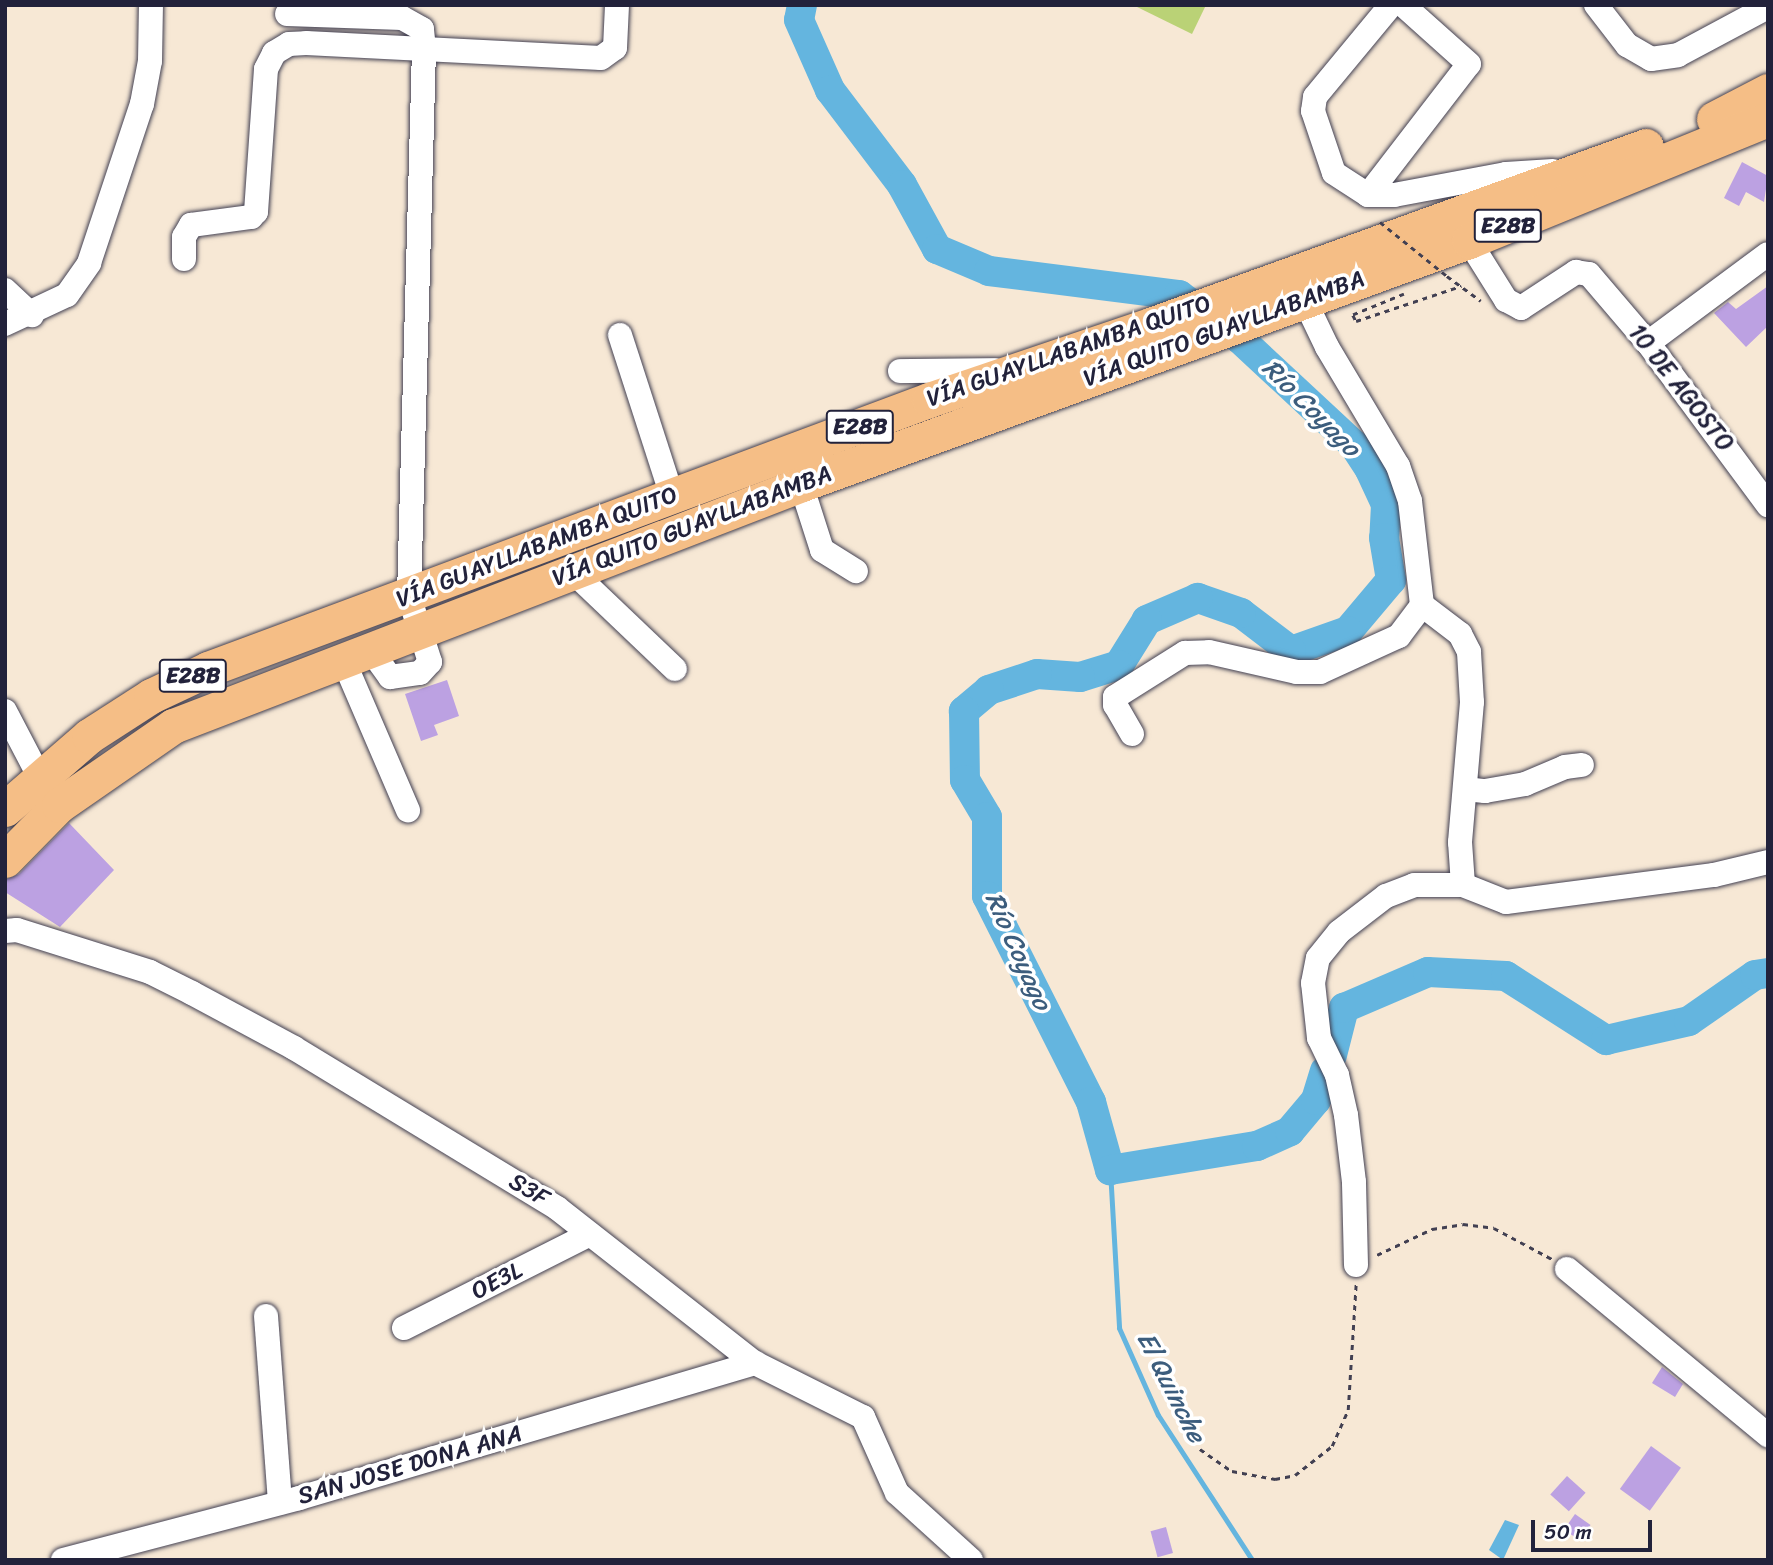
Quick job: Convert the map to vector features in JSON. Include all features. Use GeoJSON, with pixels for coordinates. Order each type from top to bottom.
{"type":"FeatureCollection","features":[{"type":"Feature","properties":{"kind":"highway","name":"VÍA GUAYLLABAMBA QUITO"},"geometry":{"type":"LineString","coordinates":[[1234,310],[1702,124],[1768,91]]}},
{"type":"Feature","properties":{"kind":"highway","name":"VÍA QUITO GUAYLLABAMBA"},"geometry":{"type":"LineString","coordinates":[[5,860],[59,805],[173,726],[355,652],[415,612],[572,571],[796,469],[1234,310],[1304,299],[1469,241],[1768,119]]}},
{"type":"Feature","properties":{"kind":"highway","name":"VÍA GUAYLLABAMBA QUITO"},"geometry":{"type":"LineString","coordinates":[[5,809],[39,776],[89,736],[163,691],[208,669],[415,612],[672,496],[796,469],[1016,370],[1165,336]]}},
{"type":"Feature","properties":{"kind":"street"},"geometry":{"type":"LineString","coordinates":[[5,324],[32,315],[67,295],[89,263],[142,104],[150,61],[151,5]]}},
{"type":"Feature","properties":{"kind":"street"},"geometry":{"type":"LineString","coordinates":[[184,258],[184,237],[191,225],[251,217],[256,212],[266,69],[274,53],[289,44],[601,58],[615,48],[617,5]]}},
{"type":"Feature","properties":{"kind":"street"},"geometry":{"type":"LineString","coordinates":[[1391,5],[1315,97],[1313,111],[1334,173],[1368,195],[1419,192],[1506,174],[1585,169]]}},
{"type":"Feature","properties":{"kind":"street"},"geometry":{"type":"LineString","coordinates":[[1368,195],[1469,64],[1402,5]]}},
{"type":"Feature","properties":{"kind":"street"},"geometry":{"type":"LineString","coordinates":[[1596,5],[1627,46],[1651,59],[1678,55],[1768,7]]}},
{"type":"Feature","properties":{"kind":"street"},"geometry":{"type":"LineString","coordinates":[[287,14],[402,18],[422,29],[424,49],[415,612]]}},
{"type":"Feature","properties":{"kind":"street","name":"10 DE AGOSTO"},"geometry":{"type":"LineString","coordinates":[[1469,241],[1506,300],[1521,308],[1576,272],[1589,274],[1648,344],[1768,505]]}},
{"type":"Feature","properties":{"kind":"street"},"geometry":{"type":"LineString","coordinates":[[1648,344],[1768,254]]}},
{"type":"Feature","properties":{"kind":"street"},"geometry":{"type":"LineString","coordinates":[[5,290],[32,315]]}},
{"type":"Feature","properties":{"kind":"street"},"geometry":{"type":"LineString","coordinates":[[1132,734],[1115,705],[1115,697],[1185,653],[1209,652],[1297,672],[1320,672],[1399,636],[1422,605],[1410,501],[1398,466],[1327,347],[1304,299]]}},
{"type":"Feature","properties":{"kind":"street"},"geometry":{"type":"LineString","coordinates":[[620,335],[672,496]]}},
{"type":"Feature","properties":{"kind":"street"},"geometry":{"type":"LineString","coordinates":[[900,371],[1016,370]]}},
{"type":"Feature","properties":{"kind":"street"},"geometry":{"type":"LineString","coordinates":[[796,469],[822,550],[856,571]]}},
{"type":"Feature","properties":{"kind":"street"},"geometry":{"type":"LineString","coordinates":[[572,571],[675,669]]}},
{"type":"Feature","properties":{"kind":"street"},"geometry":{"type":"LineString","coordinates":[[1422,605],[1460,634],[1469,652],[1472,702],[1465,789],[1463,885]]}},
{"type":"Feature","properties":{"kind":"street"},"geometry":{"type":"LineString","coordinates":[[355,652],[408,810]]}},
{"type":"Feature","properties":{"kind":"street"},"geometry":{"type":"LineString","coordinates":[[5,711],[39,776]]}},
{"type":"Feature","properties":{"kind":"street"},"geometry":{"type":"LineString","coordinates":[[1465,789],[1485,791],[1525,784],[1565,767],[1582,765]]}},
{"type":"Feature","properties":{"kind":"street"},"geometry":{"type":"LineString","coordinates":[[1356,1265],[1354,1182],[1346,1115],[1337,1074],[1319,1038],[1313,983],[1318,958],[1339,932],[1386,896],[1414,885],[1463,885],[1506,902],[1714,875],[1768,862]]}},
{"type":"Feature","properties":{"kind":"street","name":"S3F"},"geometry":{"type":"LineString","coordinates":[[5,931],[17,930],[150,972],[294,1048],[545,1201],[755,1363],[863,1417],[897,1493],[971,1560]]}},
{"type":"Feature","properties":{"kind":"street","name":"OE3L"},"geometry":{"type":"LineString","coordinates":[[404,1328],[590,1234]]}},
{"type":"Feature","properties":{"kind":"street"},"geometry":{"type":"LineString","coordinates":[[1567,1269],[1768,1435]]}},
{"type":"Feature","properties":{"kind":"street"},"geometry":{"type":"LineString","coordinates":[[267,1316],[280,1502]]}},
{"type":"Feature","properties":{"kind":"street","name":"SAN JOSE DONA ANA"},"geometry":{"type":"LineString","coordinates":[[62,1560],[280,1502],[755,1363]]}},
{"type":"Feature","properties":{"kind":"path"},"geometry":{"type":"LineString","coordinates":[[1380,222],[1447,276]]}},
{"type":"Feature","properties":{"kind":"path"},"geometry":{"type":"LineString","coordinates":[[1400,264],[1416,288],[1353,315],[1356,321],[1461,286]]}},
{"type":"Feature","properties":{"kind":"path"},"geometry":{"type":"LineString","coordinates":[[1200,1449],[1232,1471],[1275,1479],[1294,1475],[1332,1446],[1348,1410],[1356,1265],[1432,1229],[1463,1224],[1494,1228],[1521,1240],[1567,1269]]}},
{"type":"Feature","properties":{"kind":"green space"},"geometry":{"type":"Polygon","coordinates":[[[1133,5],[1206,5],[1192,34],[1133,5]]]}},
{"type":"Feature","properties":{"kind":"water"},"geometry":{"type":"Polygon","coordinates":[[[1505,1520],[1519,1525],[1503,1560],[1489,1550],[1505,1520]]]}},
{"type":"Feature","properties":{"kind":"building"},"geometry":{"type":"Polygon","coordinates":[[[1742,162],[1768,176],[1764,202],[1746,192],[1739,206],[1724,198],[1742,162]]]}},
{"type":"Feature","properties":{"kind":"building"},"geometry":{"type":"Polygon","coordinates":[[[1768,286],[1768,326],[1746,347],[1714,313],[1728,302],[1736,309],[1768,286]]]}},
{"type":"Feature","properties":{"kind":"building"},"geometry":{"type":"Polygon","coordinates":[[[447,680],[459,716],[434,725],[438,735],[421,741],[405,694],[447,680]]]}},
{"type":"Feature","properties":{"kind":"building"},"geometry":{"type":"Polygon","coordinates":[[[69,823],[114,870],[60,927],[5,892],[5,880],[19,874],[69,823]]]}},
{"type":"Feature","properties":{"kind":"building"},"geometry":{"type":"Polygon","coordinates":[[[1662,1367],[1683,1384],[1675,1397],[1652,1383],[1662,1367]]]}},
{"type":"Feature","properties":{"kind":"building"},"geometry":{"type":"Polygon","coordinates":[[[1651,1446],[1681,1468],[1650,1511],[1620,1489],[1651,1446]]]}},
{"type":"Feature","properties":{"kind":"building"},"geometry":{"type":"Polygon","coordinates":[[[1567,1476],[1586,1493],[1569,1511],[1550,1495],[1567,1476]]]}},
{"type":"Feature","properties":{"kind":"building"},"geometry":{"type":"Polygon","coordinates":[[[1575,1514],[1591,1525],[1580,1540],[1564,1530],[1575,1514]]]}},
{"type":"Feature","properties":{"kind":"building"},"geometry":{"type":"Polygon","coordinates":[[[1166,1527],[1173,1553],[1158,1557],[1151,1531],[1166,1527]]]}},
{"type":"Feature","properties":{"kind":"waterway","name":"Río Coyago"},"geometry":{"type":"LineString","coordinates":[[802,5],[799,20],[830,90],[902,185],[937,249],[989,271],[1179,295],[1240,339],[1354,445],[1370,470],[1386,505],[1384,538],[1391,580],[1348,631],[1291,651],[1241,613],[1198,598],[1147,620],[1119,665],[1080,677],[1037,674],[989,690],[964,711],[965,780],[987,817],[987,896],[1091,1102],[1110,1170],[1257,1146],[1290,1131],[1316,1100],[1325,1071]]}},
{"type":"Feature","properties":{"kind":"waterway","name":"Río Coyago"},"geometry":{"type":"LineString","coordinates":[[1332,1055],[1344,1008],[1428,972],[1506,976],[1606,1040],[1689,1021],[1755,975],[1768,973]]}},
{"type":"Feature","properties":{"kind":"waterway","name":"El Quinche"},"geometry":{"type":"LineString","coordinates":[[1110,1170],[1119,1328],[1158,1415],[1252,1560]]}}]}
